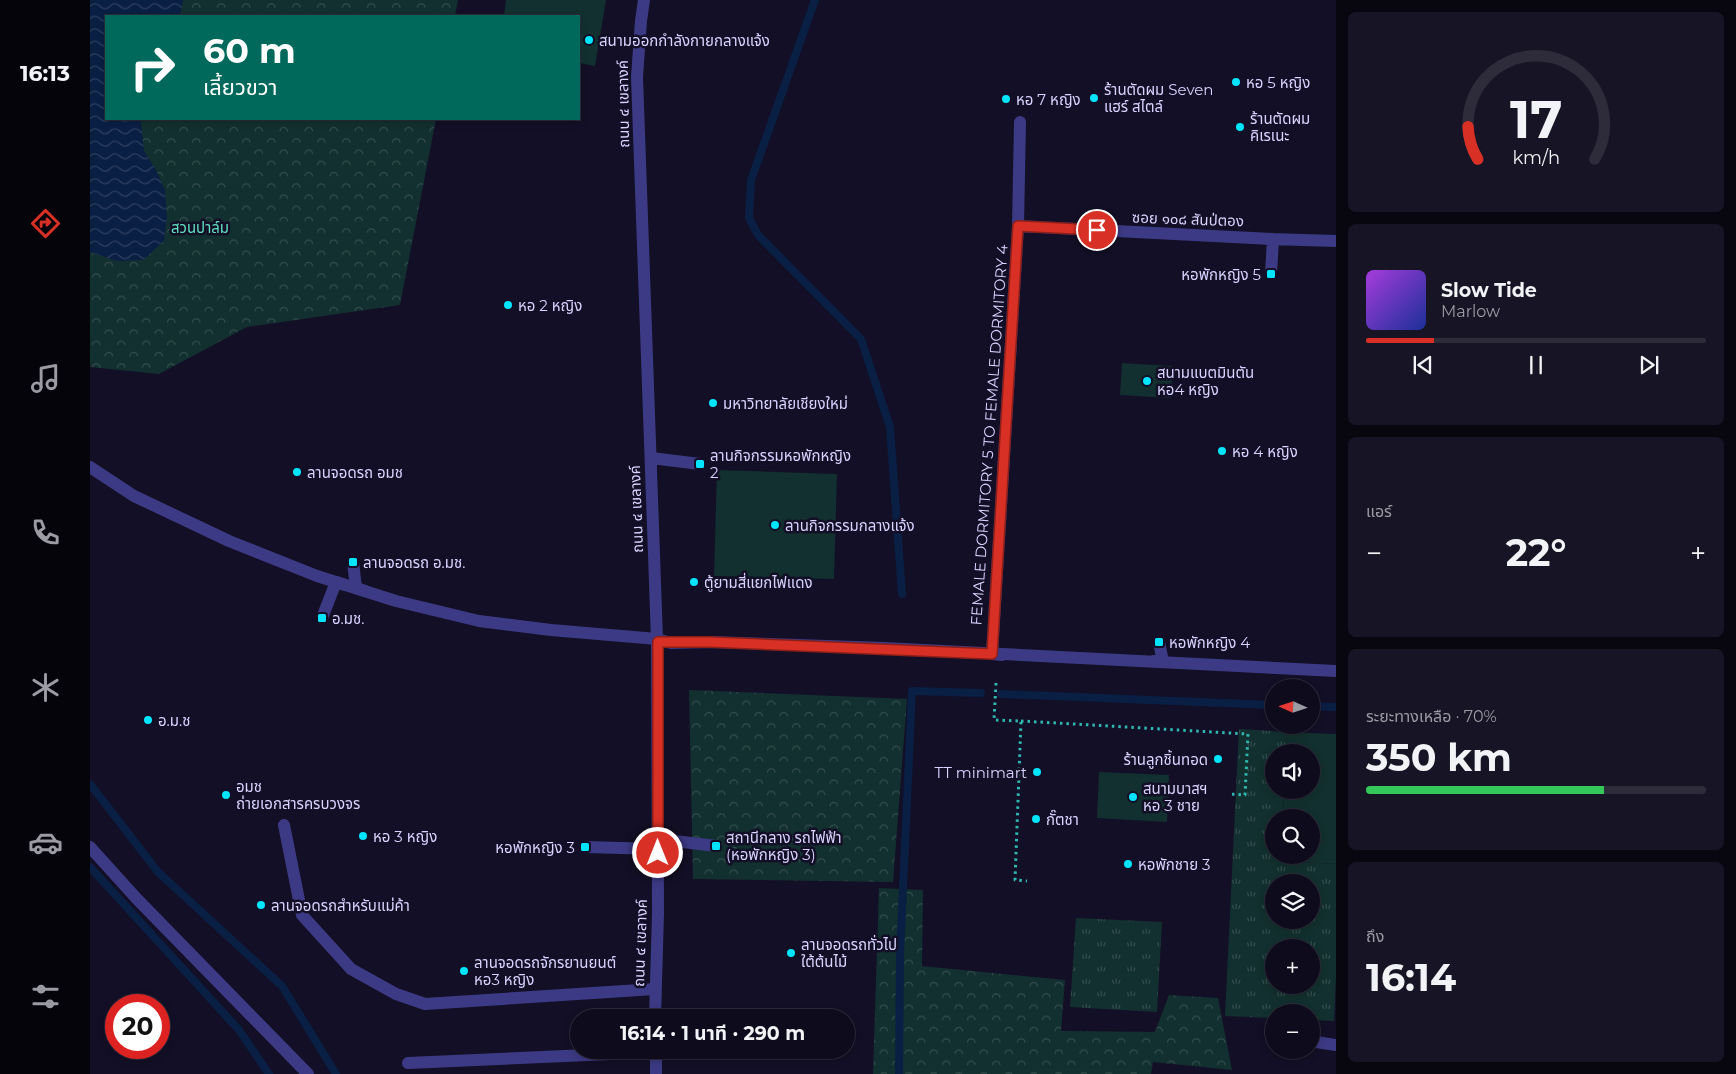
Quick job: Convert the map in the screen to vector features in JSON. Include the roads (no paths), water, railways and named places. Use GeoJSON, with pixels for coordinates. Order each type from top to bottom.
{"type":"FeatureCollection","features":[{"type":"Feature","properties":{"kind":"street"},"geometry":{"type":"LineString","coordinates":[[644,0],[637,77],[656,612],[658,844]]}},
{"type":"Feature","properties":{"kind":"street"},"geometry":{"type":"LineString","coordinates":[[1018,226],[1020,122]]}},
{"type":"Feature","properties":{"kind":"street","name":"FEMALE DORMITORY 5 TO FEMALE DORMITORY 4"},"geometry":{"type":"LineString","coordinates":[[992,654],[1018,226],[1336,242]]}},
{"type":"Feature","properties":{"kind":"street"},"geometry":{"type":"LineString","coordinates":[[1270,274],[1273,239]]}},
{"type":"Feature","properties":{"kind":"street"},"geometry":{"type":"LineString","coordinates":[[651,458],[700,464]]}},
{"type":"Feature","properties":{"kind":"street"},"geometry":{"type":"LineString","coordinates":[[651,458],[656,639]]}},
{"type":"Feature","properties":{"kind":"street"},"geometry":{"type":"LineString","coordinates":[[90,466],[134,496],[229,541],[336,582],[396,601],[479,621],[551,630],[656,639]]}},
{"type":"Feature","properties":{"kind":"street"},"geometry":{"type":"LineString","coordinates":[[353,562],[356,588]]}},
{"type":"Feature","properties":{"kind":"street"},"geometry":{"type":"LineString","coordinates":[[336,582],[396,601]]}},
{"type":"Feature","properties":{"kind":"street"},"geometry":{"type":"LineString","coordinates":[[322,618],[336,582]]}},
{"type":"Feature","properties":{"kind":"street"},"geometry":{"type":"LineString","coordinates":[[479,621],[656,639],[671,643]]}},
{"type":"Feature","properties":{"kind":"street"},"geometry":{"type":"LineString","coordinates":[[655,1009],[658,914],[658,642],[720,642],[885,648],[1317,669]]}},
{"type":"Feature","properties":{"kind":"street"},"geometry":{"type":"LineString","coordinates":[[720,642],[992,654]]}},
{"type":"Feature","properties":{"kind":"street"},"geometry":{"type":"LineString","coordinates":[[1158,642],[1163,662]]}},
{"type":"Feature","properties":{"kind":"street"},"geometry":{"type":"LineString","coordinates":[[1143,661],[1336,670]]}},
{"type":"Feature","properties":{"kind":"street"},"geometry":{"type":"LineString","coordinates":[[1163,662],[1336,670]]}},
{"type":"Feature","properties":{"kind":"street"},"geometry":{"type":"LineString","coordinates":[[284,825],[302,916],[351,969],[396,994],[424,1004],[655,988]]}},
{"type":"Feature","properties":{"kind":"street"},"geometry":{"type":"LineString","coordinates":[[585,847],[658,844],[716,846]]}},
{"type":"Feature","properties":{"kind":"street"},"geometry":{"type":"LineString","coordinates":[[90,847],[137,899],[308,1074]]}},
{"type":"Feature","properties":{"kind":"street"},"geometry":{"type":"LineString","coordinates":[[1320,1043],[1336,1045]]}},
{"type":"Feature","properties":{"kind":"street"},"geometry":{"type":"LineString","coordinates":[[408,1063],[570,1055]]}},
{"type":"Feature","properties":{"kind":"street"},"geometry":{"type":"LineString","coordinates":[[656,1059],[656,1074]]}},
{"type":"Feature","properties":{"kind":"water"},"geometry":{"type":"Polygon","coordinates":[[[90,0],[183,0],[180,15],[105,15],[105,120],[142,120],[144,151],[156,170],[165,190],[167,218],[164,241],[143,260],[117,261],[90,252],[90,0]]]}},
{"type":"Feature","properties":{"kind":"waterway"},"geometry":{"type":"LineString","coordinates":[[815,0],[751,180],[749,218],[758,235],[861,339],[890,427],[902,594]]}},
{"type":"Feature","properties":{"kind":"waterway"},"geometry":{"type":"LineString","coordinates":[[899,1074],[900,955],[912,691],[981,693]]}},
{"type":"Feature","properties":{"kind":"waterway"},"geometry":{"type":"LineString","coordinates":[[1001,694],[1265,705]]}},
{"type":"Feature","properties":{"kind":"waterway"},"geometry":{"type":"LineString","coordinates":[[1320,706],[1336,707]]}},
{"type":"Feature","properties":{"kind":"waterway"},"geometry":{"type":"LineString","coordinates":[[90,784],[158,872],[282,986],[336,1074]]}},
{"type":"Feature","properties":{"kind":"waterway"},"geometry":{"type":"LineString","coordinates":[[90,867],[239,1030],[269,1074]]}},
{"type":"Feature","properties":{"kind":"place","name":"สนามออกกำลังกายกลางแจ้ง"},"geometry":{"type":"Point","coordinates":[589,40]}},
{"type":"Feature","properties":{"kind":"place","name":"หอ 5 หญิง"},"geometry":{"type":"Point","coordinates":[1236,82]}},
{"type":"Feature","properties":{"kind":"place","name":"ร้านตัดผม Seven แฮร์ สไตล์"},"geometry":{"type":"Point","coordinates":[1094,98]}},
{"type":"Feature","properties":{"kind":"place","name":"หอ 7 หญิง"},"geometry":{"type":"Point","coordinates":[1006,99]}},
{"type":"Feature","properties":{"kind":"place","name":"ร้านตัดผม คิเรเนะ"},"geometry":{"type":"Point","coordinates":[1240,127]}},
{"type":"Feature","properties":{"kind":"place","name":"หอพักหญิง 5"},"geometry":{"type":"Point","coordinates":[1271,274]}},
{"type":"Feature","properties":{"kind":"place","name":"หอ 2 หญิง"},"geometry":{"type":"Point","coordinates":[508,305]}},
{"type":"Feature","properties":{"kind":"place","name":"สนามแบตมินตัน หอ4 หญิง"},"geometry":{"type":"Point","coordinates":[1147,381]}},
{"type":"Feature","properties":{"kind":"place","name":"มหาวิทยาลัยเชียงใหม่"},"geometry":{"type":"Point","coordinates":[713,403]}},
{"type":"Feature","properties":{"kind":"place","name":"หอ 4 หญิง"},"geometry":{"type":"Point","coordinates":[1222,451]}},
{"type":"Feature","properties":{"kind":"place","name":"ลานกิจกรรมหอพักหญิง 2"},"geometry":{"type":"Point","coordinates":[700,464]}},
{"type":"Feature","properties":{"kind":"place","name":"ลานจอดรถ อมช"},"geometry":{"type":"Point","coordinates":[297,472]}},
{"type":"Feature","properties":{"kind":"place","name":"ลานกิจกรรมกลางแจ้ง"},"geometry":{"type":"Point","coordinates":[775,525]}},
{"type":"Feature","properties":{"kind":"place","name":"ลานจอดรถ อ.มช."},"geometry":{"type":"Point","coordinates":[353,562]}},
{"type":"Feature","properties":{"kind":"place","name":"ตู้ยามสี่แยกไฟแดง"},"geometry":{"type":"Point","coordinates":[694,582]}},
{"type":"Feature","properties":{"kind":"place","name":"อ.มช."},"geometry":{"type":"Point","coordinates":[322,618]}},
{"type":"Feature","properties":{"kind":"place","name":"หอพักหญิง 4"},"geometry":{"type":"Point","coordinates":[1159,642]}},
{"type":"Feature","properties":{"kind":"place","name":"อ.ม.ช"},"geometry":{"type":"Point","coordinates":[148,720]}},
{"type":"Feature","properties":{"kind":"place","name":"ร้านลูกชิ้นทอด"},"geometry":{"type":"Point","coordinates":[1218,759]}},
{"type":"Feature","properties":{"kind":"place","name":"TT minimart"},"geometry":{"type":"Point","coordinates":[1037,772]}},
{"type":"Feature","properties":{"kind":"place","name":"อมช ถ่ายเอกสารครบวงจร"},"geometry":{"type":"Point","coordinates":[226,795]}},
{"type":"Feature","properties":{"kind":"place","name":"สนามบาสฯ หอ 3 ชาย"},"geometry":{"type":"Point","coordinates":[1133,797]}},
{"type":"Feature","properties":{"kind":"place","name":"กั๊ตชา"},"geometry":{"type":"Point","coordinates":[1036,819]}},
{"type":"Feature","properties":{"kind":"place","name":"หอ 3 หญิง"},"geometry":{"type":"Point","coordinates":[363,836]}},
{"type":"Feature","properties":{"kind":"place","name":"สถานีกลาง รถไฟฟ้า (หอพักหญิง 3)"},"geometry":{"type":"Point","coordinates":[716,846]}},
{"type":"Feature","properties":{"kind":"place","name":"หอพักหญิง 3"},"geometry":{"type":"Point","coordinates":[585,847]}},
{"type":"Feature","properties":{"kind":"place","name":"หอพักชาย 3"},"geometry":{"type":"Point","coordinates":[1128,864]}},
{"type":"Feature","properties":{"kind":"place","name":"ลานจอดรถสำหรับแม่ค้า"},"geometry":{"type":"Point","coordinates":[261,905]}},
{"type":"Feature","properties":{"kind":"place","name":"ลานจอดรถทั่วไป ใต้ต้นไม้"},"geometry":{"type":"Point","coordinates":[791,953]}},
{"type":"Feature","properties":{"kind":"place","name":"ลานจอดรถจักรยานยนต์ หอ3 หญิง"},"geometry":{"type":"Point","coordinates":[464,971]}},
{"type":"Feature","properties":{"kind":"park label","name":"สวนปาล์ม"},"geometry":{"type":"Point","coordinates":[200,227]}}]}
